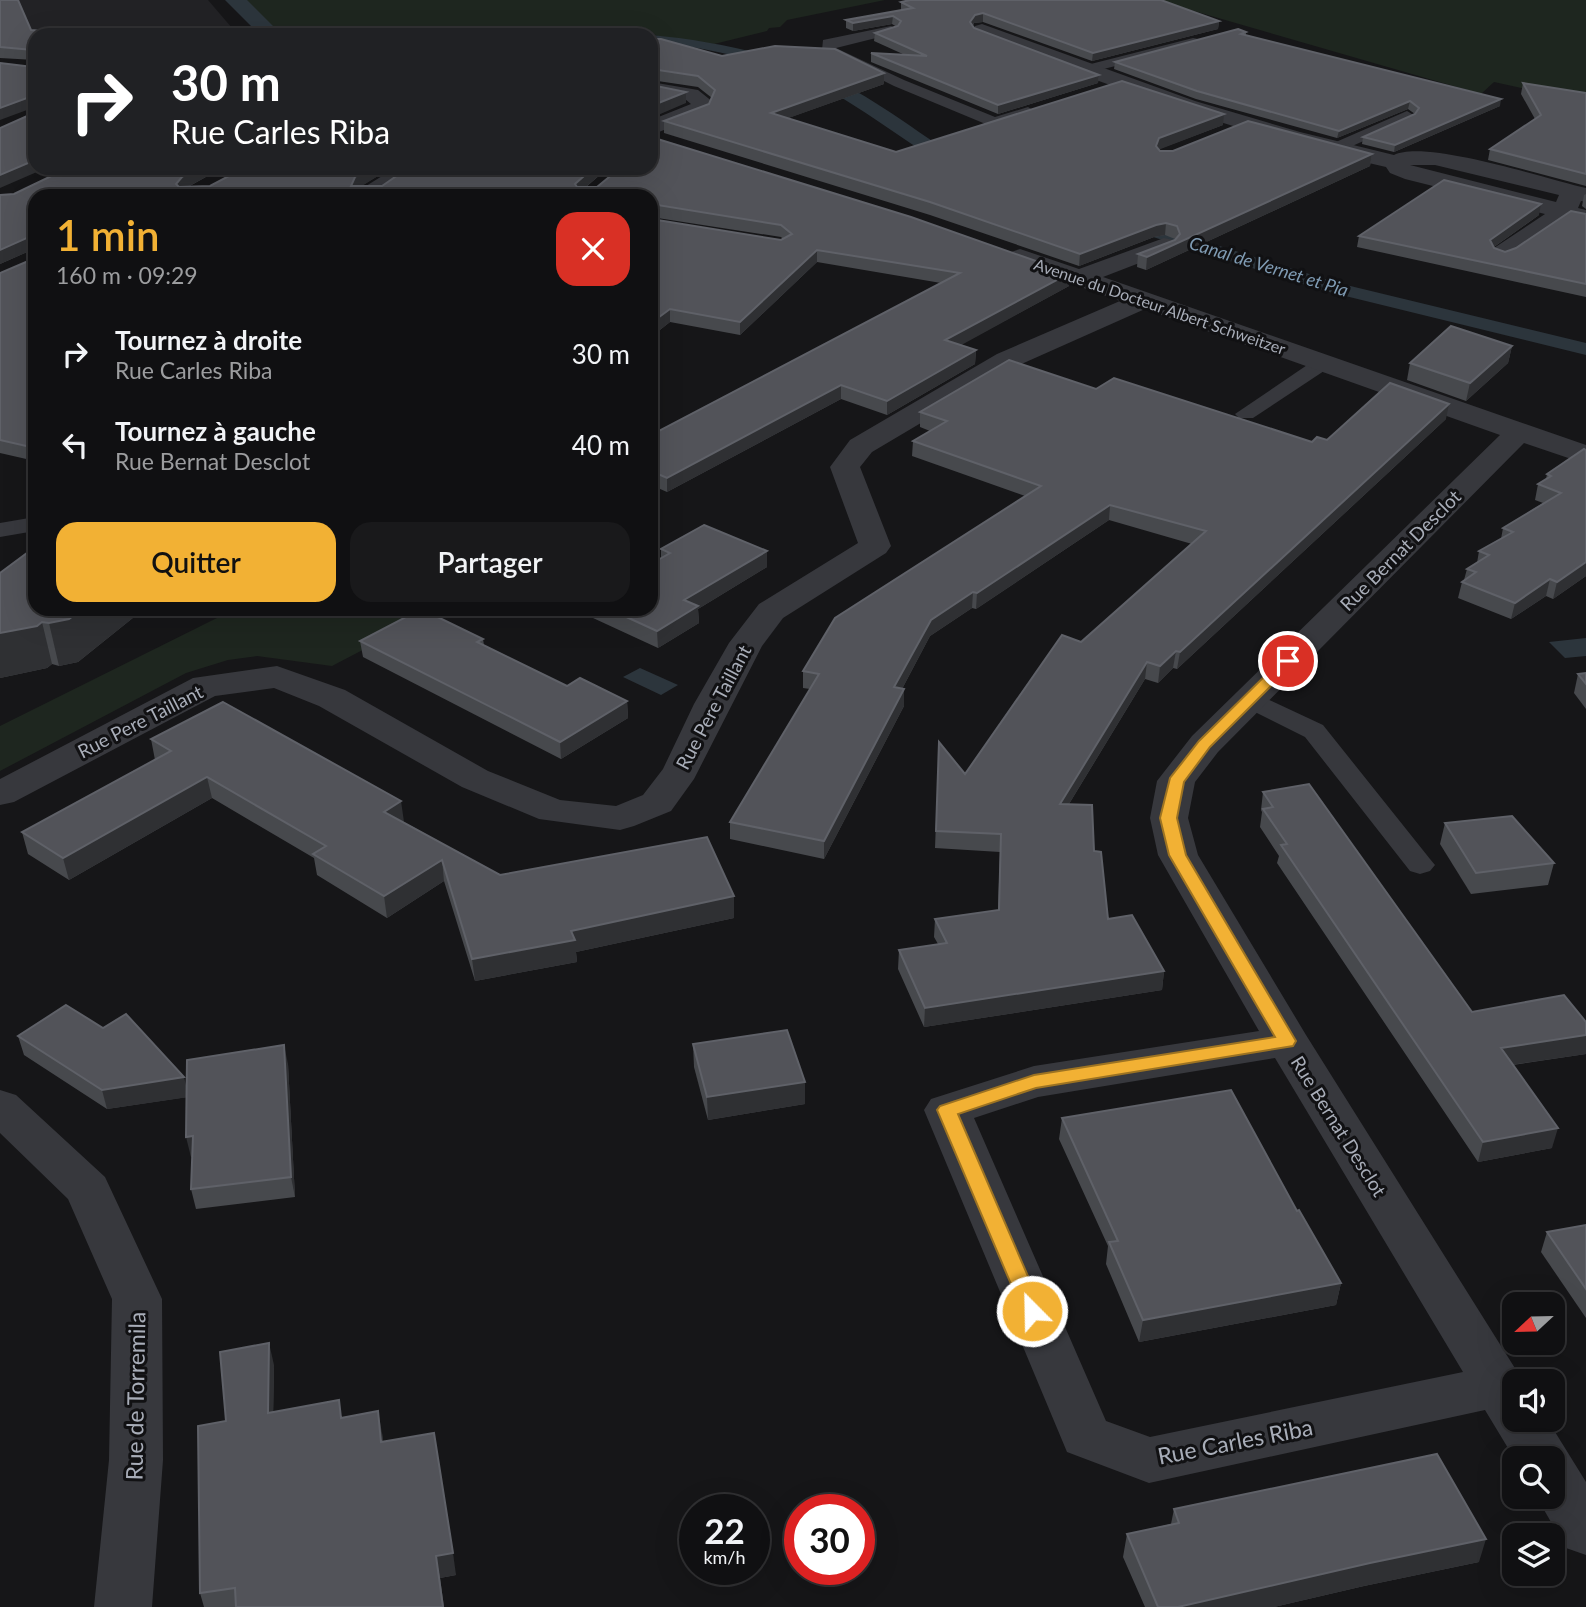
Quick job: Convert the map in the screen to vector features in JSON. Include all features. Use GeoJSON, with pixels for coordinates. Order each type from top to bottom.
{"type":"FeatureCollection","features":[{"type":"Feature","properties":{"kind":"street"},"geometry":{"type":"LineString","coordinates":[[982,30],[1122,84],[1247,124],[1398,163],[1398,168],[1413,174],[1579,199]]}},
{"type":"Feature","properties":{"kind":"street"},"geometry":{"type":"LineString","coordinates":[[658,89],[691,94],[702,102],[700,108],[658,138]]}},
{"type":"Feature","properties":{"kind":"street"},"geometry":{"type":"LineString","coordinates":[[377,189],[400,175]]}},
{"type":"Feature","properties":{"kind":"street"},"geometry":{"type":"LineString","coordinates":[[1503,253],[1579,199]]}},
{"type":"Feature","properties":{"kind":"street"},"geometry":{"type":"LineString","coordinates":[[1079,278],[1164,245]]}},
{"type":"Feature","properties":{"kind":"street","name":"Avenue du Docteur Albert Schweitzer"},"geometry":{"type":"LineString","coordinates":[[993,248],[1586,455]]}},
{"type":"Feature","properties":{"kind":"street","name":"Rue Pere Taillant"},"geometry":{"type":"LineString","coordinates":[[0,794],[206,686],[277,677],[332,698],[475,779],[553,811],[620,818],[657,803],[681,771],[712,704],[746,643],[771,611],[875,546],[845,467],[861,446],[1007,360],[1142,301]]}},
{"type":"Feature","properties":{"kind":"street","name":"Rue Bernat Desclot"},"geometry":{"type":"LineString","coordinates":[[1502,1393],[1287,1041],[1178,855],[1168,818],[1176,781],[1205,744],[1518,433]]}},
{"type":"Feature","properties":{"kind":"street","name":"Rue Carles Riba"},"geometry":{"type":"LineString","coordinates":[[1287,1041],[1034,1082],[947,1110],[1086,1436],[1149,1460],[1502,1407]]}},
{"type":"Feature","properties":{"kind":"street","name":"Rue de Torremila"},"geometry":{"type":"LineString","coordinates":[[0,1106],[88,1189],[137,1299],[136,1460],[122,1607]]}},
{"type":"Feature","properties":{"kind":"street"},"geometry":{"type":"LineString","coordinates":[[1565,1496],[1586,1531]]}},
{"type":"Feature","properties":{"kind":"lane"},"geometry":{"type":"LineString","coordinates":[[891,30],[828,43],[829,50],[898,83],[994,122],[1042,108]]}},
{"type":"Feature","properties":{"kind":"lane"},"geometry":{"type":"LineString","coordinates":[[1084,70],[1207,38]]}},
{"type":"Feature","properties":{"kind":"lane"},"geometry":{"type":"LineString","coordinates":[[1096,92],[1122,84]]}},
{"type":"Feature","properties":{"kind":"lane"},"geometry":{"type":"LineString","coordinates":[[1335,148],[1407,116]]}},
{"type":"Feature","properties":{"kind":"lane"},"geometry":{"type":"LineString","coordinates":[[1223,133],[1247,124]]}},
{"type":"Feature","properties":{"kind":"lane"},"geometry":{"type":"LineString","coordinates":[[1245,414],[1323,363]]}},
{"type":"Feature","properties":{"kind":"lane"},"geometry":{"type":"LineString","coordinates":[[0,530],[28,525]]}},
{"type":"Feature","properties":{"kind":"lane"},"geometry":{"type":"LineString","coordinates":[[1250,699],[1314,730],[1420,865]]}},
{"type":"Feature","properties":{"kind":"shaded area"},"geometry":{"type":"Polygon","coordinates":[[[0,0],[208,0],[232,28],[28,28],[0,0]]]}},
{"type":"Feature","properties":{"kind":"shaded area"},"geometry":{"type":"Polygon","coordinates":[[[239,0],[885,0],[787,20],[780,27],[714,44],[658,36],[658,28],[265,28],[239,0]]]}},
{"type":"Feature","properties":{"kind":"shaded area"},"geometry":{"type":"Polygon","coordinates":[[[1156,0],[1586,0],[1586,102],[1494,82],[1481,94],[1156,0]]]}},
{"type":"Feature","properties":{"kind":"shaded area"},"geometry":{"type":"Polygon","coordinates":[[[221,616],[428,616],[332,666],[257,656],[228,660],[186,673],[0,771],[0,726],[221,616]]]}},
{"type":"Feature","properties":{"kind":"water"},"geometry":{"type":"Polygon","coordinates":[[[225,0],[247,0],[275,28],[253,28],[225,0]]]}},
{"type":"Feature","properties":{"kind":"water","name":"Canal de Vernet et Pia"},"geometry":{"type":"Polygon","coordinates":[[[658,36],[701,41],[751,52],[823,75],[865,96],[954,155],[992,175],[1338,283],[1586,343],[1586,355],[1325,291],[975,181],[938,161],[811,81],[743,58],[658,43],[658,36]]]}},
{"type":"Feature","properties":{"kind":"water"},"geometry":{"type":"Polygon","coordinates":[[[1586,638],[1586,656],[1565,658],[1549,642],[1586,638]]]}},
{"type":"Feature","properties":{"kind":"water"},"geometry":{"type":"Polygon","coordinates":[[[640,668],[678,685],[661,695],[623,677],[640,668]]]}},
{"type":"Feature","properties":{"kind":"building"},"geometry":{"type":"Polygon","coordinates":[[[0,0],[18,0],[30,28],[28,28],[28,50],[0,47],[0,0]]]}},
{"type":"Feature","properties":{"kind":"building"},"geometry":{"type":"Polygon","coordinates":[[[1161,0],[1219,21],[1093,53],[983,13],[975,15],[970,22],[974,28],[1099,75],[998,105],[871,53],[927,56],[875,33],[898,26],[901,21],[893,16],[853,23],[846,20],[913,8],[901,2],[1161,0]]]}},
{"type":"Feature","properties":{"kind":"building"},"geometry":{"type":"Polygon","coordinates":[[[1238,29],[1246,32],[1241,34],[1501,99],[1395,145],[1363,137],[1415,114],[1419,108],[1410,101],[1339,131],[1197,91],[1115,62],[1238,29]]]}},
{"type":"Feature","properties":{"kind":"building"},"geometry":{"type":"Polygon","coordinates":[[[658,39],[722,56],[775,46],[835,49],[884,73],[771,113],[896,152],[1122,81],[1224,114],[1159,138],[1156,146],[1160,151],[1173,151],[1248,121],[1372,154],[1147,257],[1138,254],[1175,240],[1180,234],[1177,226],[1166,223],[1156,225],[1080,254],[930,202],[664,121],[709,104],[715,90],[698,76],[658,70],[658,39]]]}},
{"type":"Feature","properties":{"kind":"building"},"geometry":{"type":"Polygon","coordinates":[[[0,63],[28,66],[28,98],[0,108],[0,63]]]}},
{"type":"Feature","properties":{"kind":"building"},"geometry":{"type":"Polygon","coordinates":[[[1523,83],[1586,93],[1586,174],[1490,149],[1541,115],[1523,83]]]}},
{"type":"Feature","properties":{"kind":"building"},"geometry":{"type":"Polygon","coordinates":[[[658,86],[686,92],[658,103],[658,86]]]}},
{"type":"Feature","properties":{"kind":"building"},"geometry":{"type":"Polygon","coordinates":[[[28,116],[28,163],[0,175],[0,128],[28,116]]]}},
{"type":"Feature","properties":{"kind":"building"},"geometry":{"type":"Polygon","coordinates":[[[658,139],[911,217],[1070,273],[945,340],[976,350],[887,401],[841,385],[667,478],[658,474],[658,431],[960,273],[817,250],[740,322],[670,309],[658,318],[658,220],[781,240],[792,234],[781,225],[658,205],[658,189],[28,189],[28,237],[0,250],[0,195],[14,194],[53,175],[186,175],[176,184],[179,187],[210,186],[231,175],[358,175],[351,186],[382,186],[398,175],[585,175],[575,184],[577,187],[597,187],[612,175],[658,175],[658,139]]]}},
{"type":"Feature","properties":{"kind":"building"},"geometry":{"type":"Polygon","coordinates":[[[1444,180],[1541,204],[1490,240],[1494,248],[1505,252],[1516,248],[1571,211],[1586,214],[1586,284],[1359,236],[1444,180]]]}},
{"type":"Feature","properties":{"kind":"building"},"geometry":{"type":"Polygon","coordinates":[[[28,261],[28,446],[0,440],[0,273],[28,261]]]}},
{"type":"Feature","properties":{"kind":"building"},"geometry":{"type":"Polygon","coordinates":[[[1451,326],[1512,346],[1470,383],[1410,363],[1451,326]]]}},
{"type":"Feature","properties":{"kind":"building"},"geometry":{"type":"Polygon","coordinates":[[[1009,360],[1096,389],[1114,378],[1312,442],[1317,437],[1327,440],[1390,383],[1449,404],[1180,652],[1176,651],[1160,666],[1147,662],[1060,804],[1092,805],[1094,851],[1101,852],[1108,919],[1132,915],[1164,971],[925,1008],[899,950],[947,943],[935,919],[999,910],[1001,834],[936,831],[939,742],[965,774],[1062,635],[1081,642],[1206,531],[1110,505],[977,593],[973,592],[931,620],[894,687],[904,689],[824,841],[730,822],[819,674],[803,671],[835,618],[1041,486],[913,441],[947,421],[920,412],[1009,360]]]}},
{"type":"Feature","properties":{"kind":"building"},"geometry":{"type":"Polygon","coordinates":[[[1584,449],[1586,562],[1557,582],[1550,579],[1515,603],[1462,582],[1476,572],[1467,569],[1489,555],[1479,551],[1513,532],[1503,528],[1561,493],[1538,484],[1551,476],[1547,474],[1584,449]]]}},
{"type":"Feature","properties":{"kind":"building"},"geometry":{"type":"Polygon","coordinates":[[[704,525],[767,551],[684,600],[698,606],[657,631],[624,616],[658,616],[658,560],[670,553],[661,549],[704,525]]]}},
{"type":"Feature","properties":{"kind":"building"},"geometry":{"type":"Polygon","coordinates":[[[28,552],[28,616],[73,616],[0,633],[0,573],[28,552]]]}},
{"type":"Feature","properties":{"kind":"building"},"geometry":{"type":"Polygon","coordinates":[[[408,616],[435,616],[483,639],[477,642],[567,686],[580,678],[627,701],[560,742],[360,641],[408,616]]]}},
{"type":"Feature","properties":{"kind":"building"},"geometry":{"type":"Polygon","coordinates":[[[1586,673],[1586,684],[1578,674],[1586,673]]]}},
{"type":"Feature","properties":{"kind":"building"},"geometry":{"type":"Polygon","coordinates":[[[223,702],[401,801],[384,812],[500,875],[707,837],[734,896],[571,931],[575,940],[472,959],[442,860],[384,896],[313,854],[326,846],[207,777],[63,858],[22,832],[171,751],[151,739],[223,702]]]}},
{"type":"Feature","properties":{"kind":"building"},"geometry":{"type":"Polygon","coordinates":[[[1309,784],[1472,1012],[1564,995],[1586,1022],[1586,1035],[1501,1048],[1558,1128],[1483,1142],[1281,845],[1287,844],[1263,809],[1273,807],[1263,792],[1309,784]]]}},
{"type":"Feature","properties":{"kind":"building"},"geometry":{"type":"Polygon","coordinates":[[[1512,816],[1554,863],[1476,873],[1445,823],[1512,816]]]}},
{"type":"Feature","properties":{"kind":"building"},"geometry":{"type":"Polygon","coordinates":[[[66,1005],[103,1028],[126,1014],[184,1077],[102,1090],[18,1036],[66,1005]]]}},
{"type":"Feature","properties":{"kind":"building"},"geometry":{"type":"Polygon","coordinates":[[[787,1030],[805,1082],[707,1097],[693,1044],[787,1030]]]}},
{"type":"Feature","properties":{"kind":"building"},"geometry":{"type":"Polygon","coordinates":[[[284,1045],[291,1177],[191,1189],[193,1136],[186,1137],[187,1060],[284,1045]]]}},
{"type":"Feature","properties":{"kind":"building"},"geometry":{"type":"Polygon","coordinates":[[[1231,1090],[1297,1211],[1299,1210],[1341,1283],[1143,1320],[1109,1242],[1118,1241],[1062,1118],[1231,1090]]]}},
{"type":"Feature","properties":{"kind":"building"},"geometry":{"type":"Polygon","coordinates":[[[1586,1225],[1586,1289],[1547,1232],[1586,1225]]]}},
{"type":"Feature","properties":{"kind":"building"},"geometry":{"type":"Polygon","coordinates":[[[269,1343],[268,1413],[339,1400],[341,1418],[378,1411],[381,1442],[434,1433],[453,1553],[436,1556],[443,1607],[236,1607],[235,1588],[200,1593],[198,1426],[226,1421],[220,1352],[269,1343]]]}},
{"type":"Feature","properties":{"kind":"building"},"geometry":{"type":"Polygon","coordinates":[[[1437,1454],[1486,1539],[1178,1607],[1158,1607],[1127,1534],[1179,1523],[1174,1509],[1437,1454]]]}},
{"type":"Feature","properties":{"kind":"route"},"geometry":{"type":"LineString","coordinates":[[1032,1311],[947,1110],[1034,1082],[1287,1041],[1178,855],[1168,818],[1176,781],[1205,744],[1288,661]]}}]}
